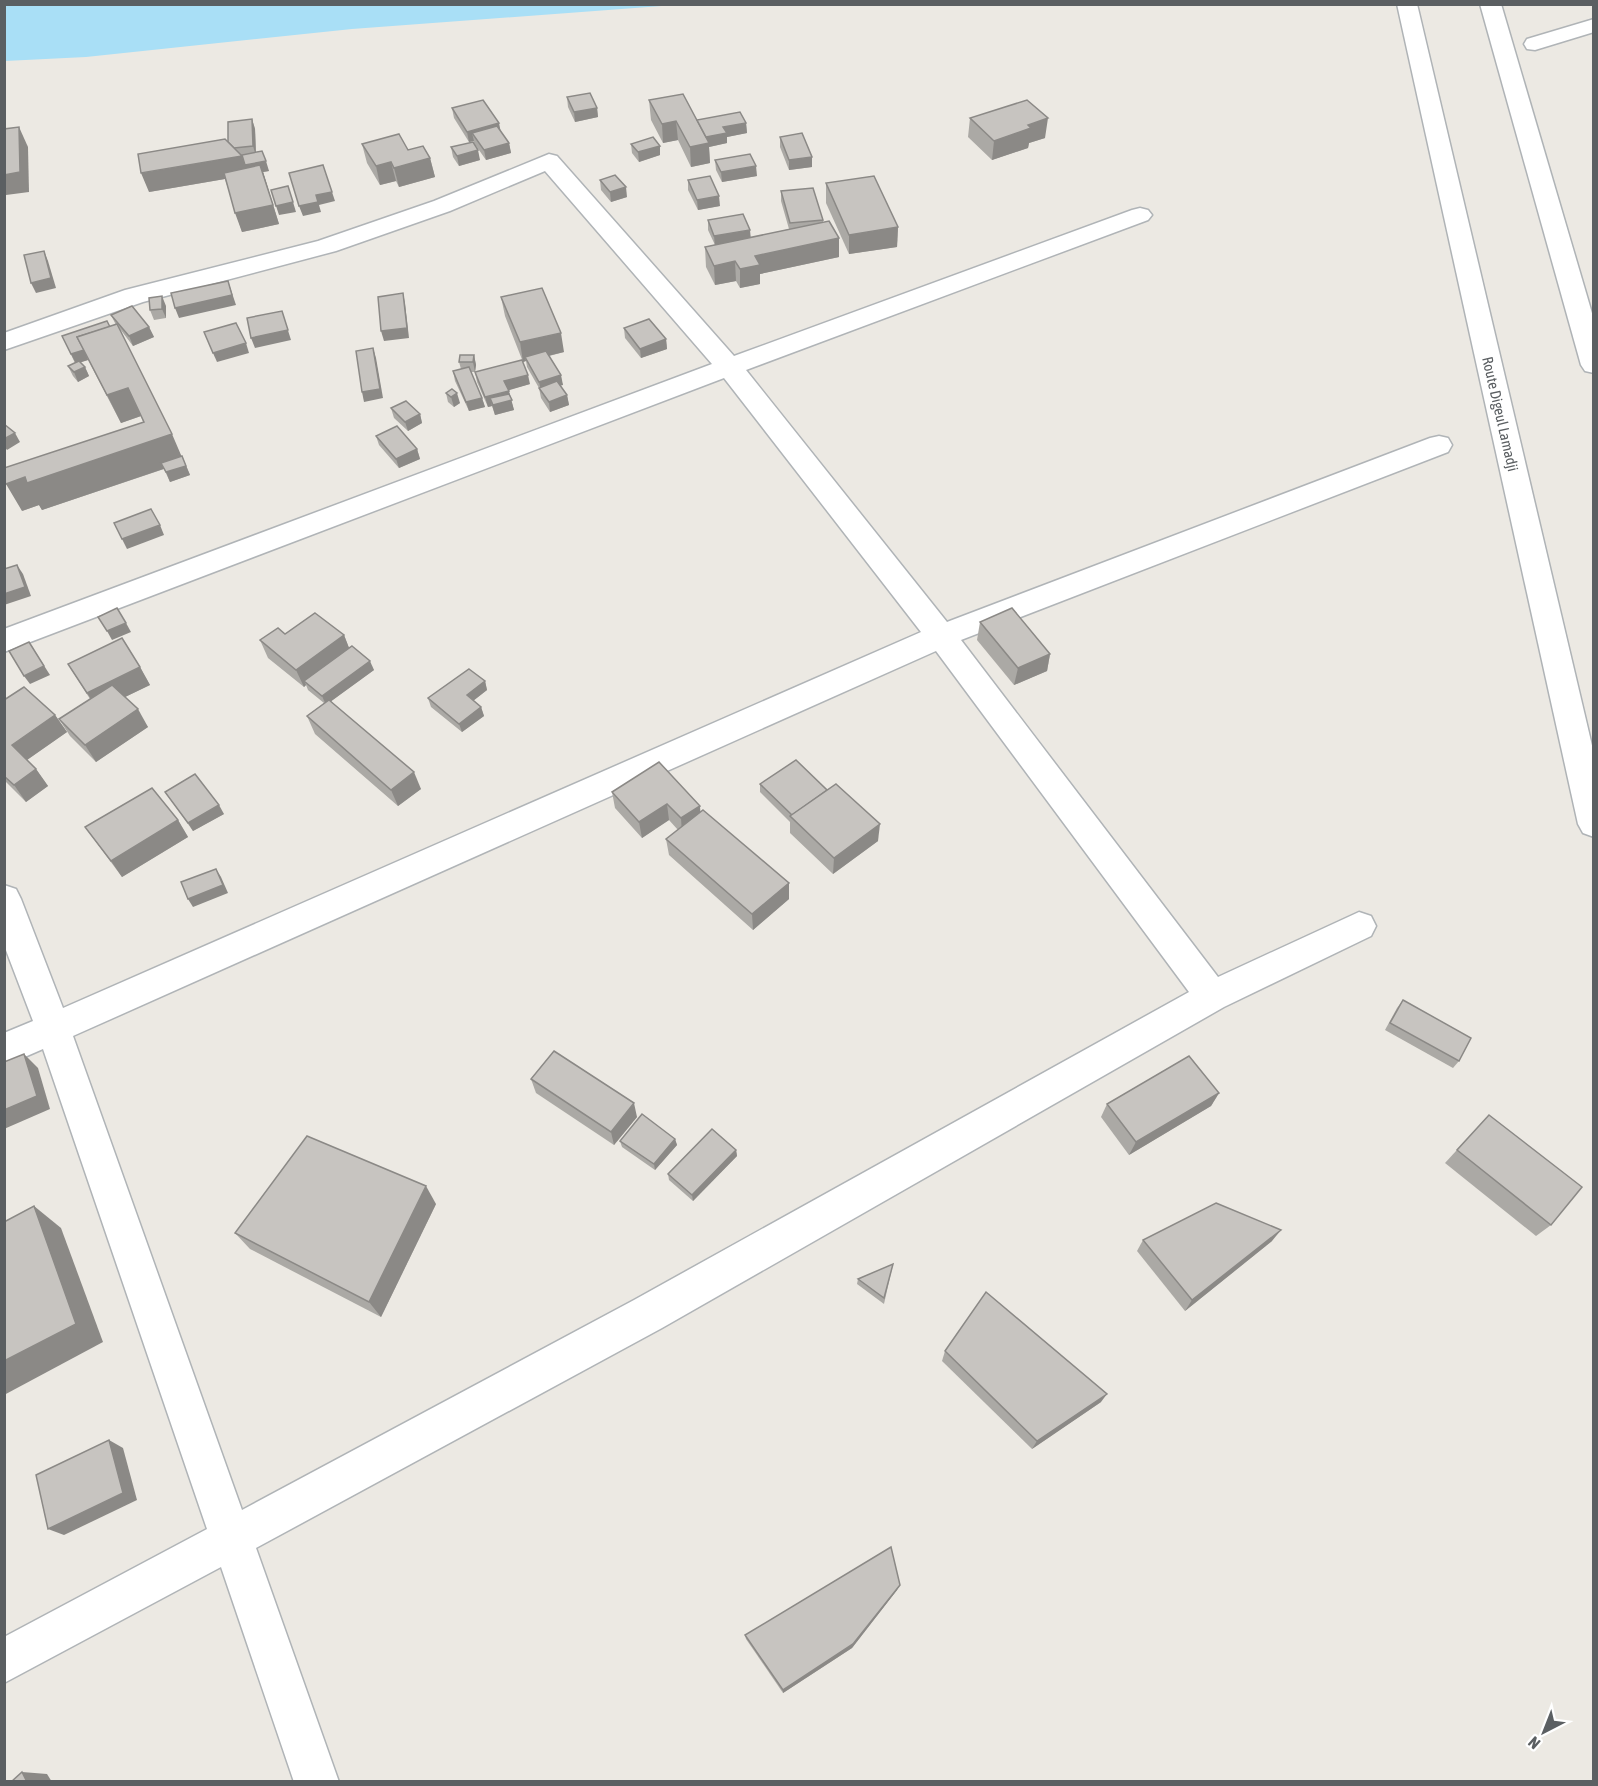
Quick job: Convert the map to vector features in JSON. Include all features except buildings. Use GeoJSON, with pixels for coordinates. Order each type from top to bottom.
{"type":"FeatureCollection","features":[{"type":"Feature","properties":{"kind":"street","name":"Route Digeul Lamadji"},"geometry":{"type":"LineString","coordinates":[[1407,4],[1593,824]]}},
{"type":"Feature","properties":{"kind":"street"},"geometry":{"type":"LineString","coordinates":[[1490,4],[1593,365]]}},
{"type":"Feature","properties":{"kind":"street"},"geometry":{"type":"LineString","coordinates":[[1535,44],[1593,25]]}},
{"type":"Feature","properties":{"kind":"street"},"geometry":{"type":"LineString","coordinates":[[4,342],[134,296],[327,246],[442,206],[549,160],[729,367],[941,636],[1212,996]]}},
{"type":"Feature","properties":{"kind":"street"},"geometry":{"type":"LineString","coordinates":[[4,641],[729,367],[1140,215]]}},
{"type":"Feature","properties":{"kind":"street"},"geometry":{"type":"LineString","coordinates":[[4,1050],[941,636],[1439,445]]}},
{"type":"Feature","properties":{"kind":"street"},"geometry":{"type":"LineString","coordinates":[[4,899],[53,1028],[317,1782]]}},
{"type":"Feature","properties":{"kind":"street"},"geometry":{"type":"LineString","coordinates":[[4,1661],[648,1314],[1212,996],[1359,926]]}},
{"type":"Feature","properties":{"kind":"water"},"geometry":{"type":"Polygon","coordinates":[[[4,5],[675,5],[352,29],[86,57],[5,61],[4,5]]]}}]}
